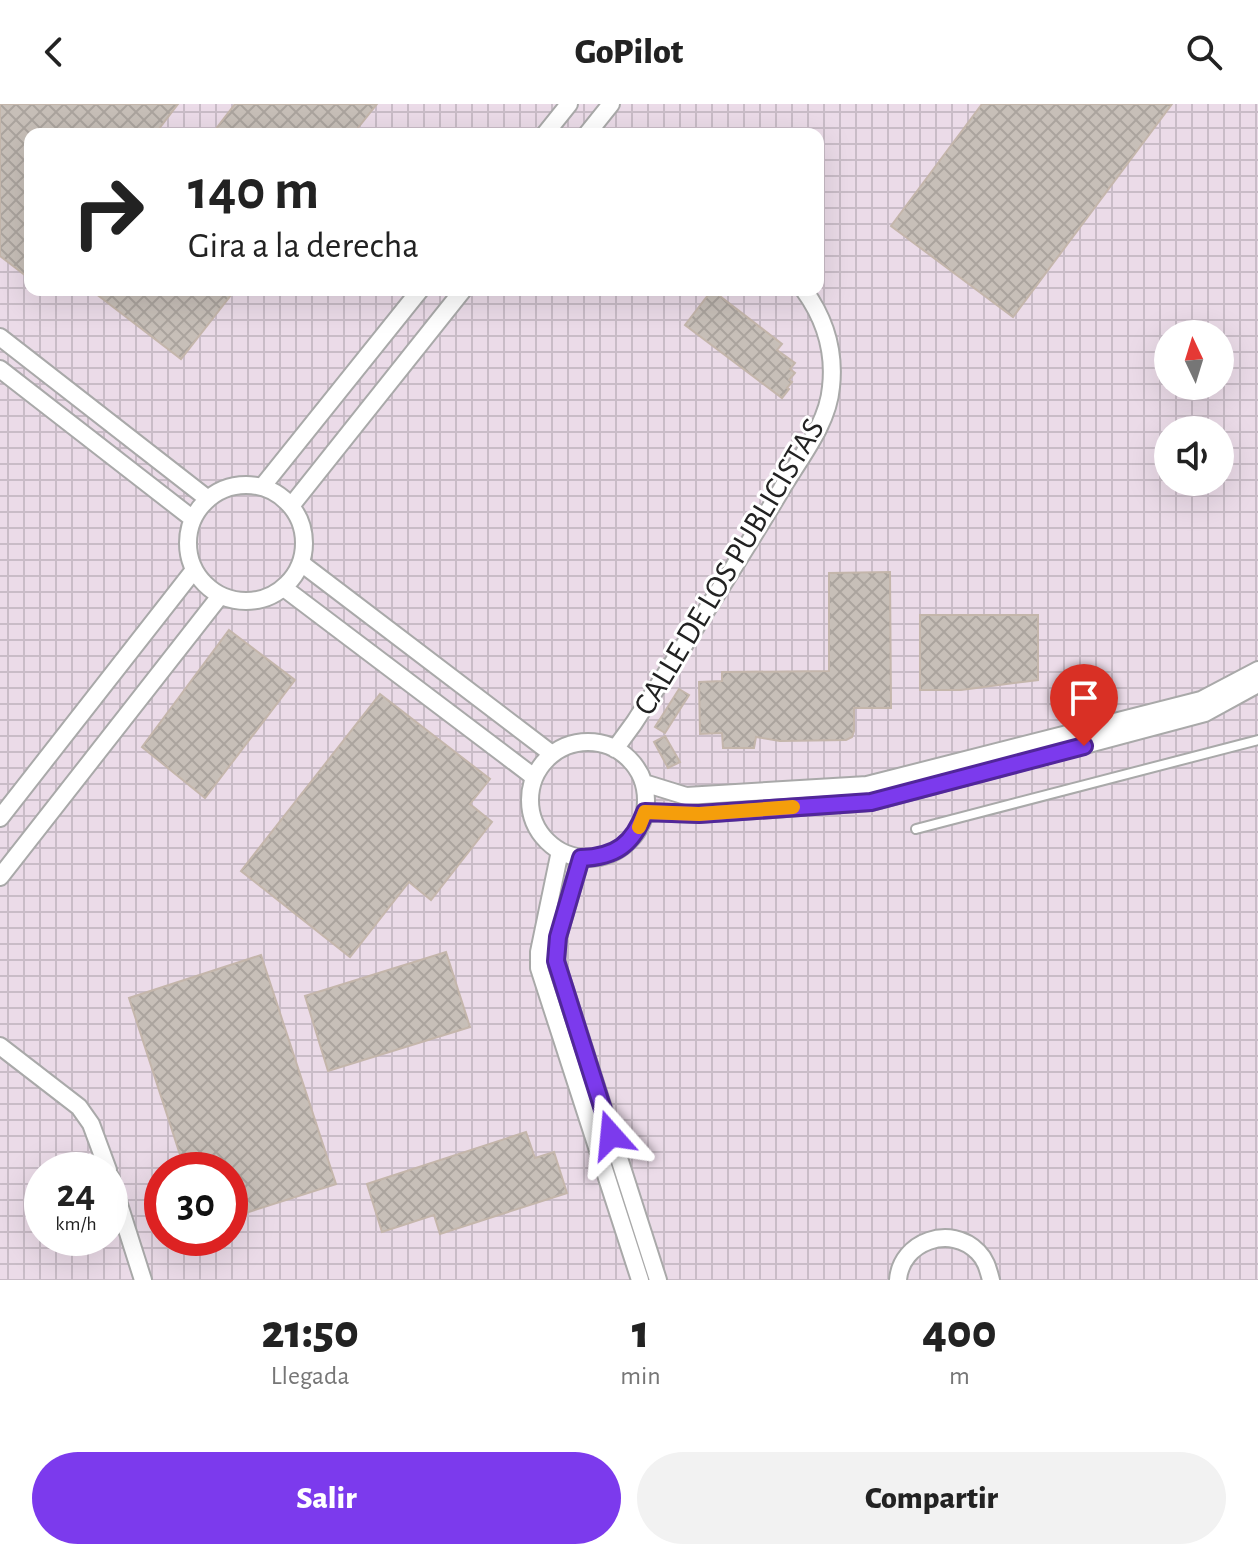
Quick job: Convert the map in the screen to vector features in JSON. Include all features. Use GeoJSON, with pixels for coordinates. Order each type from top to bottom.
{"type":"FeatureCollection","features":[{"type":"Feature","properties":{"kind":"street"},"geometry":{"type":"LineString","coordinates":[[550,128],[569,104]]}},
{"type":"Feature","properties":{"kind":"street"},"geometry":{"type":"LineString","coordinates":[[592,128],[611,104]]}},
{"type":"Feature","properties":{"kind":"street"},"geometry":{"type":"LineString","coordinates":[[262,487],[415,296]]}},
{"type":"Feature","properties":{"kind":"street"},"geometry":{"type":"LineString","coordinates":[[291,506],[458,296]]}},
{"type":"Feature","properties":{"kind":"street","name":"CALLE DE LOS PUBLICISTAS"},"geometry":{"type":"LineString","coordinates":[[615,749],[760,525],[823,419],[831,388],[831,348],[818,309],[808,296]]}},
{"type":"Feature","properties":{"kind":"street"},"geometry":{"type":"LineString","coordinates":[[0,337],[208,499]]}},
{"type":"Feature","properties":{"kind":"street"},"geometry":{"type":"LineString","coordinates":[[0,369],[193,519]]}},
{"type":"Feature","properties":{"kind":"street"},"geometry":{"type":"LineString","coordinates":[[243,485],[262,487],[291,506],[301,524],[304,543],[301,563],[284,588],[269,596],[253,601],[220,596],[205,585],[194,570],[188,545],[193,519],[208,499],[224,489],[243,485]]}},
{"type":"Feature","properties":{"kind":"street"},"geometry":{"type":"LineString","coordinates":[[301,563],[552,754]]}},
{"type":"Feature","properties":{"kind":"street"},"geometry":{"type":"LineString","coordinates":[[0,818],[194,570]]}},
{"type":"Feature","properties":{"kind":"street"},"geometry":{"type":"LineString","coordinates":[[284,588],[534,777]]}},
{"type":"Feature","properties":{"kind":"street"},"geometry":{"type":"LineString","coordinates":[[0,877],[220,596]]}},
{"type":"Feature","properties":{"kind":"street"},"geometry":{"type":"LineString","coordinates":[[644,783],[686,796],[867,785],[1201,700],[1258,670]]}},
{"type":"Feature","properties":{"kind":"street"},"geometry":{"type":"LineString","coordinates":[[645,812],[699,814],[871,802],[1205,713],[1258,684]]}},
{"type":"Feature","properties":{"kind":"street"},"geometry":{"type":"LineString","coordinates":[[583,742],[599,743],[615,749],[627,757],[644,783],[645,812],[639,828],[629,842],[615,852],[599,857],[581,858],[560,851],[546,841],[536,827],[530,802],[534,777],[552,754],[567,746],[583,742]]}},
{"type":"Feature","properties":{"kind":"street"},"geometry":{"type":"LineString","coordinates":[[560,851],[539,952],[539,968],[640,1280]]}},
{"type":"Feature","properties":{"kind":"street"},"geometry":{"type":"LineString","coordinates":[[581,858],[558,937],[556,961],[658,1280]]}},
{"type":"Feature","properties":{"kind":"street"},"geometry":{"type":"LineString","coordinates":[[0,1046],[79,1107],[91,1124],[101,1152]]}},
{"type":"Feature","properties":{"kind":"street"},"geometry":{"type":"LineString","coordinates":[[128,1233],[143,1280]]}},
{"type":"Feature","properties":{"kind":"street"},"geometry":{"type":"LineString","coordinates":[[898,1280],[904,1260],[913,1249],[940,1237],[955,1238],[980,1253],[991,1280]]}},
{"type":"Feature","properties":{"kind":"lane"},"geometry":{"type":"LineString","coordinates":[[916,829],[1258,740]]}},
{"type":"Feature","properties":{"kind":"shaded area"},"geometry":{"type":"Polygon","coordinates":[[[0,104],[1258,104],[1258,1280],[0,1280],[0,104]]]}},
{"type":"Feature","properties":{"kind":"building"},"geometry":{"type":"Polygon","coordinates":[[[0,104],[178,104],[160,128],[24,128],[24,274],[0,256],[0,104]]]}},
{"type":"Feature","properties":{"kind":"building"},"geometry":{"type":"Polygon","coordinates":[[[235,104],[377,104],[358,128],[217,128],[235,104]]]}},
{"type":"Feature","properties":{"kind":"building"},"geometry":{"type":"Polygon","coordinates":[[[982,104],[1172,104],[1013,317],[891,226],[982,104]]]}},
{"type":"Feature","properties":{"kind":"building"},"geometry":{"type":"Polygon","coordinates":[[[99,296],[230,296],[181,359],[99,296]]]}},
{"type":"Feature","properties":{"kind":"building"},"geometry":{"type":"Polygon","coordinates":[[[707,296],[720,296],[782,344],[777,350],[795,363],[790,369],[795,373],[789,380],[792,382],[789,389],[782,398],[685,325],[707,296]]]}},
{"type":"Feature","properties":{"kind":"building"},"geometry":{"type":"Polygon","coordinates":[[[890,572],[891,708],[854,708],[854,731],[852,737],[846,740],[780,741],[756,737],[754,748],[723,748],[722,733],[700,734],[699,682],[722,681],[722,672],[829,671],[829,573],[890,572]]]}},
{"type":"Feature","properties":{"kind":"building"},"geometry":{"type":"Polygon","coordinates":[[[920,615],[1038,615],[1038,680],[961,690],[920,690],[920,615]]]}},
{"type":"Feature","properties":{"kind":"building"},"geometry":{"type":"Polygon","coordinates":[[[229,630],[295,680],[205,798],[142,747],[229,630]]]}},
{"type":"Feature","properties":{"kind":"building"},"geometry":{"type":"Polygon","coordinates":[[[679,689],[689,695],[665,733],[655,727],[679,689]]]}},
{"type":"Feature","properties":{"kind":"building"},"geometry":{"type":"Polygon","coordinates":[[[380,694],[490,779],[470,804],[492,822],[431,900],[409,882],[350,957],[241,871],[380,694]]]}},
{"type":"Feature","properties":{"kind":"building"},"geometry":{"type":"Polygon","coordinates":[[[665,736],[680,762],[668,768],[654,742],[665,736]]]}},
{"type":"Feature","properties":{"kind":"building"},"geometry":{"type":"Polygon","coordinates":[[[446,952],[470,1027],[328,1071],[305,996],[446,952]]]}},
{"type":"Feature","properties":{"kind":"building"},"geometry":{"type":"Polygon","coordinates":[[[261,955],[336,1184],[248,1212],[248,1152],[179,1152],[129,998],[261,955]]]}},
{"type":"Feature","properties":{"kind":"building"},"geometry":{"type":"Polygon","coordinates":[[[526,1132],[535,1158],[554,1152],[567,1193],[440,1234],[434,1215],[382,1232],[367,1184],[526,1132]]]}},
{"type":"Feature","properties":{"kind":"slow traffic"},"geometry":{"type":"LineString","coordinates":[[639,827],[645,812],[699,814],[793,807]]}},
{"type":"Feature","properties":{"kind":"route"},"geometry":{"type":"LineString","coordinates":[[611,1135],[556,961],[558,937],[581,858],[615,852],[629,842],[645,812],[699,814],[871,802],[1084,746]]}}]}
